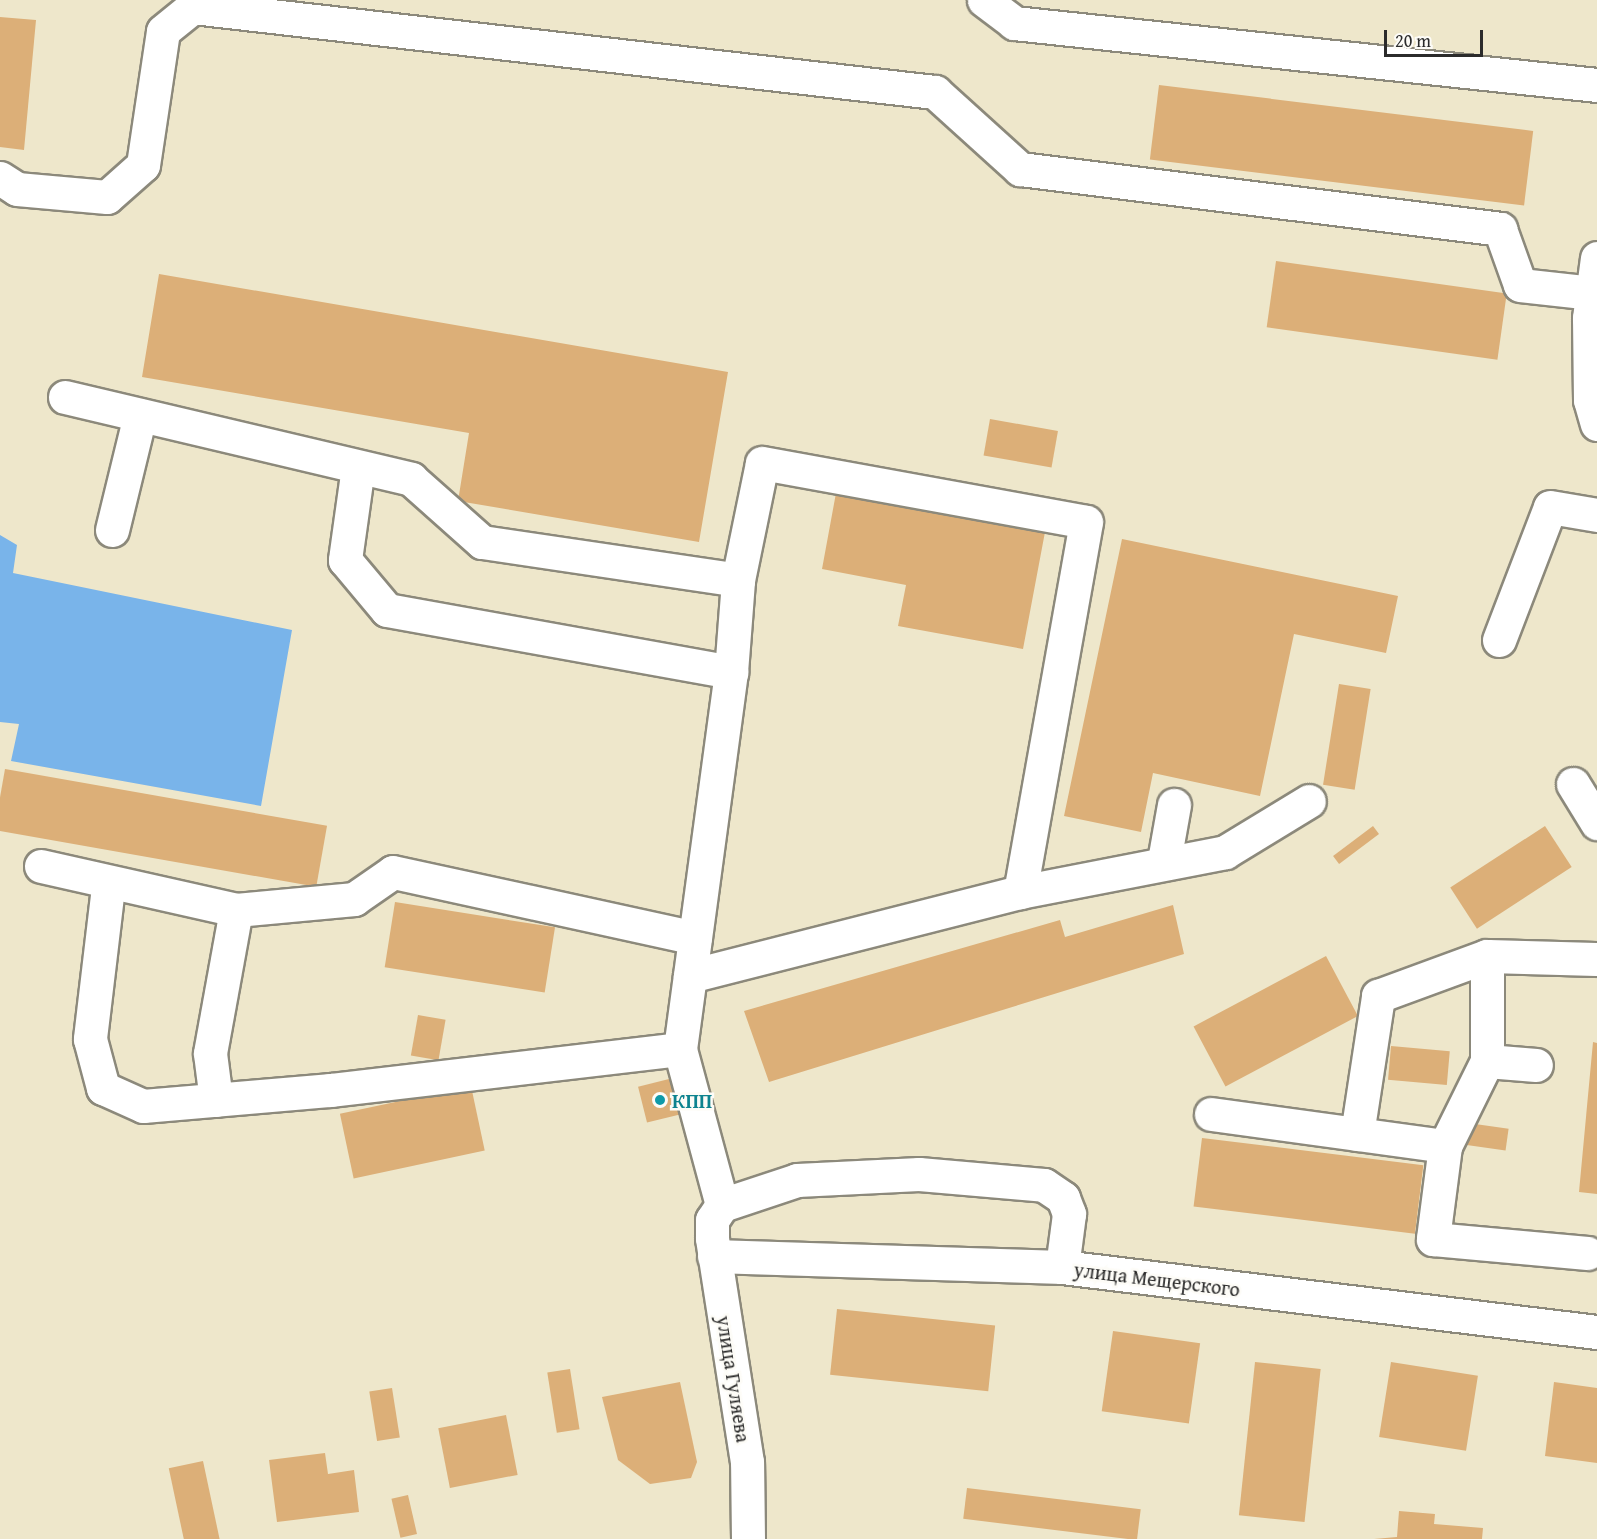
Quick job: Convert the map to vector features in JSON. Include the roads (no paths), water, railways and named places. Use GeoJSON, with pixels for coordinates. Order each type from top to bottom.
{"type":"FeatureCollection","features":[{"type":"Feature","properties":{"kind":"street"},"geometry":{"type":"LineString","coordinates":[[984,0],[1014,23],[1597,85]]}},
{"type":"Feature","properties":{"kind":"street"},"geometry":{"type":"LineString","coordinates":[[0,178],[17,189],[107,197],[143,165],[163,30],[193,7],[935,92],[1020,169],[1500,229],[1520,285],[1593,292]]}},
{"type":"Feature","properties":{"kind":"street"},"geometry":{"type":"LineString","coordinates":[[1597,258],[1593,292],[1590,400],[1597,424]]}},
{"type":"Feature","properties":{"kind":"street"},"geometry":{"type":"LineString","coordinates":[[65,397],[411,479],[482,542],[738,580]]}},
{"type":"Feature","properties":{"kind":"street"},"geometry":{"type":"LineString","coordinates":[[112,530],[140,415]]}},
{"type":"Feature","properties":{"kind":"street"},"geometry":{"type":"LineString","coordinates":[[108,887],[90,1039],[103,1088],[143,1106],[216,1100],[680,1048],[731,672],[738,580],[762,463],[1086,522],[1020,892]]}},
{"type":"Feature","properties":{"kind":"street"},"geometry":{"type":"LineString","coordinates":[[358,467],[345,560],[387,610],[731,672]]}},
{"type":"Feature","properties":{"kind":"street"},"geometry":{"type":"LineString","coordinates":[[1499,640],[1550,507],[1597,514]]}},
{"type":"Feature","properties":{"kind":"street"},"geometry":{"type":"LineString","coordinates":[[1573,784],[1597,823]]}},
{"type":"Feature","properties":{"kind":"street"},"geometry":{"type":"LineString","coordinates":[[690,976],[1020,892],[1164,861],[1225,852],[1309,801]]}},
{"type":"Feature","properties":{"kind":"street"},"geometry":{"type":"LineString","coordinates":[[1164,861],[1174,805]]}},
{"type":"Feature","properties":{"kind":"street"},"geometry":{"type":"LineString","coordinates":[[42,866],[237,910],[354,898],[393,872],[695,938]]}},
{"type":"Feature","properties":{"kind":"street"},"geometry":{"type":"LineString","coordinates":[[216,1100],[210,1053],[237,910]]}},
{"type":"Feature","properties":{"kind":"street"},"geometry":{"type":"LineString","coordinates":[[1357,1134],[1378,996],[1487,956],[1597,959]]}},
{"type":"Feature","properties":{"kind":"street"},"geometry":{"type":"LineString","coordinates":[[1487,956],[1487,1061],[1445,1146],[1433,1239],[1587,1253]]}},
{"type":"Feature","properties":{"kind":"street","name":"улица Гуляева"},"geometry":{"type":"LineString","coordinates":[[680,1048],[718,1213],[714,1256],[747,1462],[748,1539]]}},
{"type":"Feature","properties":{"kind":"street"},"geometry":{"type":"LineString","coordinates":[[1487,1061],[1536,1065]]}},
{"type":"Feature","properties":{"kind":"street"},"geometry":{"type":"LineString","coordinates":[[1211,1114],[1445,1146]]}},
{"type":"Feature","properties":{"kind":"street"},"geometry":{"type":"LineString","coordinates":[[718,1213],[797,1180],[918,1174],[1044,1185],[1064,1198],[1069,1214],[1062,1267]]}},
{"type":"Feature","properties":{"kind":"street","name":"улица Мещерского"},"geometry":{"type":"LineString","coordinates":[[714,1256],[1062,1267],[1597,1332]]}},
{"type":"Feature","properties":{"kind":"water"},"geometry":{"type":"Polygon","coordinates":[[[0,535],[17,545],[13,573],[292,630],[261,806],[11,761],[19,724],[0,722],[0,535]]]}},
{"type":"Feature","properties":{"kind":"place","name":"КПП"},"geometry":{"type":"Point","coordinates":[660,1100]}}]}
